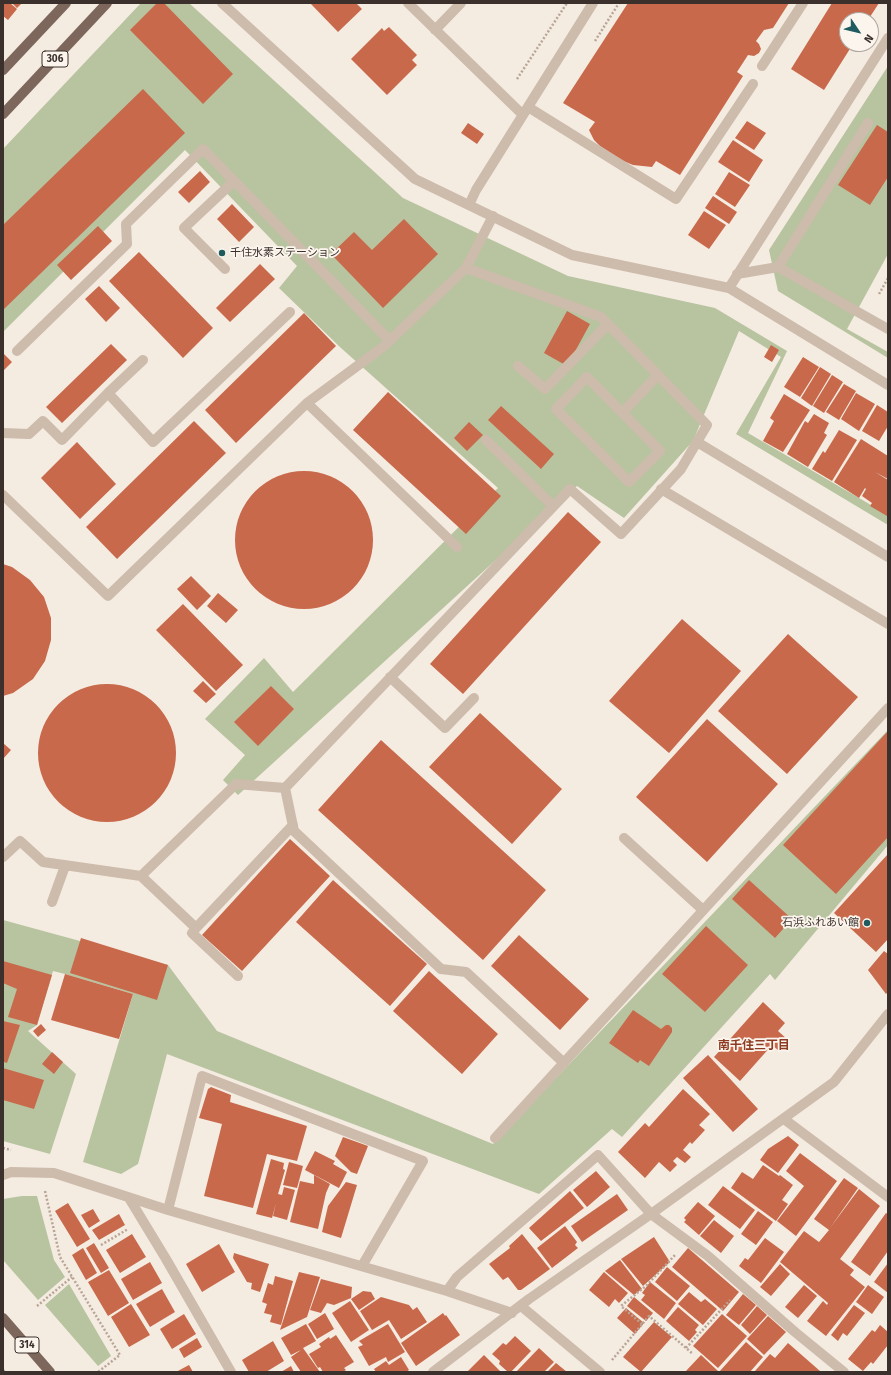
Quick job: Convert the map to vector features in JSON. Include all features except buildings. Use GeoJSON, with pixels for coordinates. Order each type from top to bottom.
{"type":"FeatureCollection","features":[{"type":"Feature","properties":{"kind":"main road","name":"306"},"geometry":{"type":"LineString","coordinates":[[3,114],[107,3]]}},
{"type":"Feature","properties":{"kind":"main road","name":"306"},"geometry":{"type":"LineString","coordinates":[[3,70],[62,4]]}},
{"type":"Feature","properties":{"kind":"main road","name":"314"},"geometry":{"type":"LineString","coordinates":[[3,1318],[50,1372]]}},
{"type":"Feature","properties":{"kind":"street"},"geometry":{"type":"LineString","coordinates":[[222,3],[414,179],[572,255],[729,288],[888,385]]}},
{"type":"Feature","properties":{"kind":"street"},"geometry":{"type":"LineString","coordinates":[[408,3],[435,30],[525,111],[676,199],[753,84]]}},
{"type":"Feature","properties":{"kind":"street"},"geometry":{"type":"LineString","coordinates":[[435,30],[461,3]]}},
{"type":"Feature","properties":{"kind":"street"},"geometry":{"type":"LineString","coordinates":[[469,205],[476,190],[593,3]]}},
{"type":"Feature","properties":{"kind":"street"},"geometry":{"type":"LineString","coordinates":[[762,66],[803,3]]}},
{"type":"Feature","properties":{"kind":"street"},"geometry":{"type":"LineString","coordinates":[[729,288],[888,38]]}},
{"type":"Feature","properties":{"kind":"street"},"geometry":{"type":"LineString","coordinates":[[778,267],[868,123]]}},
{"type":"Feature","properties":{"kind":"street"},"geometry":{"type":"LineString","coordinates":[[18,351],[127,244],[126,224],[203,149],[389,340]]}},
{"type":"Feature","properties":{"kind":"street"},"geometry":{"type":"LineString","coordinates":[[225,269],[184,228],[234,181]]}},
{"type":"Feature","properties":{"kind":"street"},"geometry":{"type":"LineString","coordinates":[[3,495],[108,596],[307,403],[382,347],[466,268],[493,216]]}},
{"type":"Feature","properties":{"kind":"street"},"geometry":{"type":"LineString","coordinates":[[737,274],[778,267],[888,329]]}},
{"type":"Feature","properties":{"kind":"street"},"geometry":{"type":"LineString","coordinates":[[285,788],[570,489],[621,534],[681,469],[707,425],[601,317],[466,268]]}},
{"type":"Feature","properties":{"kind":"street"},"geometry":{"type":"LineString","coordinates":[[108,393],[154,442],[290,312]]}},
{"type":"Feature","properties":{"kind":"street"},"geometry":{"type":"LineString","coordinates":[[518,366],[545,389],[608,324]]}},
{"type":"Feature","properties":{"kind":"street"},"geometry":{"type":"LineString","coordinates":[[3,432],[29,434],[43,421],[62,440],[143,360]]}},
{"type":"Feature","properties":{"kind":"street"},"geometry":{"type":"LineString","coordinates":[[623,412],[658,375]]}},
{"type":"Feature","properties":{"kind":"street"},"geometry":{"type":"LineString","coordinates":[[587,377],[623,412],[660,451],[629,482],[556,409],[587,377]]}},
{"type":"Feature","properties":{"kind":"street"},"geometry":{"type":"LineString","coordinates":[[307,403],[457,547]]}},
{"type":"Feature","properties":{"kind":"street"},"geometry":{"type":"LineString","coordinates":[[486,440],[553,506]]}},
{"type":"Feature","properties":{"kind":"street"},"geometry":{"type":"LineString","coordinates":[[697,442],[888,557]]}},
{"type":"Feature","properties":{"kind":"street"},"geometry":{"type":"LineString","coordinates":[[662,489],[888,624]]}},
{"type":"Feature","properties":{"kind":"street"},"geometry":{"type":"LineString","coordinates":[[390,677],[445,728],[474,698]]}},
{"type":"Feature","properties":{"kind":"street"},"geometry":{"type":"LineString","coordinates":[[495,1138],[888,708]]}},
{"type":"Feature","properties":{"kind":"street"},"geometry":{"type":"LineString","coordinates":[[141,876],[236,784],[285,788]]}},
{"type":"Feature","properties":{"kind":"street"},"geometry":{"type":"LineString","coordinates":[[285,788],[294,831],[441,969],[466,972],[564,1063]]}},
{"type":"Feature","properties":{"kind":"street"},"geometry":{"type":"LineString","coordinates":[[238,976],[192,933],[293,825]]}},
{"type":"Feature","properties":{"kind":"street"},"geometry":{"type":"LineString","coordinates":[[624,838],[703,910]]}},
{"type":"Feature","properties":{"kind":"street"},"geometry":{"type":"LineString","coordinates":[[3,857],[20,841],[43,862],[141,876],[196,928]]}},
{"type":"Feature","properties":{"kind":"street"},"geometry":{"type":"LineString","coordinates":[[52,902],[65,866]]}},
{"type":"Feature","properties":{"kind":"street"},"geometry":{"type":"LineString","coordinates":[[433,1372],[512,1312],[652,1214],[834,1082],[888,1014]]}},
{"type":"Feature","properties":{"kind":"street"},"geometry":{"type":"LineString","coordinates":[[168,1210],[202,1076],[423,1161],[362,1266]]}},
{"type":"Feature","properties":{"kind":"street"},"geometry":{"type":"LineString","coordinates":[[784,1119],[888,1197]]}},
{"type":"Feature","properties":{"kind":"street"},"geometry":{"type":"LineString","coordinates":[[447,1291],[457,1277],[598,1155],[652,1214],[708,1256],[795,1332],[844,1372]]}},
{"type":"Feature","properties":{"kind":"street"},"geometry":{"type":"LineString","coordinates":[[3,1175],[11,1172],[54,1173],[168,1210],[447,1291],[512,1312]]}},
{"type":"Feature","properties":{"kind":"street"},"geometry":{"type":"LineString","coordinates":[[129,1198],[231,1372]]}},
{"type":"Feature","properties":{"kind":"street"},"geometry":{"type":"LineString","coordinates":[[521,1306],[600,1372]]}},
{"type":"Feature","properties":{"kind":"path"},"geometry":{"type":"LineString","coordinates":[[517,79],[567,3]]}},
{"type":"Feature","properties":{"kind":"path"},"geometry":{"type":"LineString","coordinates":[[594,41],[619,3]]}},
{"type":"Feature","properties":{"kind":"path"},"geometry":{"type":"LineString","coordinates":[[879,294],[888,278]]}},
{"type":"Feature","properties":{"kind":"path"},"geometry":{"type":"LineString","coordinates":[[3,1148],[10,1150]]}},
{"type":"Feature","properties":{"kind":"path"},"geometry":{"type":"LineString","coordinates":[[45,1190],[60,1257],[120,1355],[98,1372]]}},
{"type":"Feature","properties":{"kind":"path"},"geometry":{"type":"LineString","coordinates":[[101,1245],[134,1226]]}},
{"type":"Feature","properties":{"kind":"path"},"geometry":{"type":"LineString","coordinates":[[642,1324],[621,1306],[647,1285],[688,1241]]}},
{"type":"Feature","properties":{"kind":"path"},"geometry":{"type":"LineString","coordinates":[[37,1306],[72,1277]]}},
{"type":"Feature","properties":{"kind":"path"},"geometry":{"type":"LineString","coordinates":[[686,1348],[743,1286]]}},
{"type":"Feature","properties":{"kind":"path"},"geometry":{"type":"LineString","coordinates":[[612,1361],[649,1316],[693,1354]]}},
{"type":"Feature","properties":{"kind":"green space"},"geometry":{"type":"Polygon","coordinates":[[[141,3],[189,3],[403,198],[568,276],[715,308],[787,351],[748,433],[888,515],[888,525],[736,434],[781,357],[739,331],[693,441],[624,518],[577,486],[238,795],[223,780],[245,755],[205,719],[264,658],[293,692],[498,488],[341,348],[279,288],[297,266],[185,150],[3,332],[3,149],[141,3]]]}},
{"type":"Feature","properties":{"kind":"green space"},"geometry":{"type":"Polygon","coordinates":[[[888,66],[888,254],[847,329],[888,352],[888,358],[778,291],[769,250],[888,66]]]}},
{"type":"Feature","properties":{"kind":"green space"},"geometry":{"type":"Polygon","coordinates":[[[888,730],[888,845],[775,980],[770,974],[622,1137],[612,1129],[539,1194],[167,1054],[138,1164],[121,1174],[83,1162],[133,994],[53,971],[37,1025],[28,1031],[76,1074],[50,1154],[3,1141],[3,920],[168,965],[217,1031],[493,1144],[888,730]]]}},
{"type":"Feature","properties":{"kind":"green space"},"geometry":{"type":"Polygon","coordinates":[[[22,1196],[37,1196],[54,1260],[65,1277],[38,1300],[3,1260],[3,1199],[22,1196]]]}},
{"type":"Feature","properties":{"kind":"green space"},"geometry":{"type":"Polygon","coordinates":[[[69,1284],[111,1356],[98,1366],[45,1305],[69,1284]]]}},
{"type":"Feature","properties":{"kind":"place","name":"千住水素ステーション"},"geometry":{"type":"Point","coordinates":[222,253]}},
{"type":"Feature","properties":{"kind":"place","name":"石浜ふれあい館"},"geometry":{"type":"Point","coordinates":[867,923]}},
{"type":"Feature","properties":{"kind":"district","name":"南千住三丁目"},"geometry":{"type":"Point","coordinates":[754,1046]}}]}
